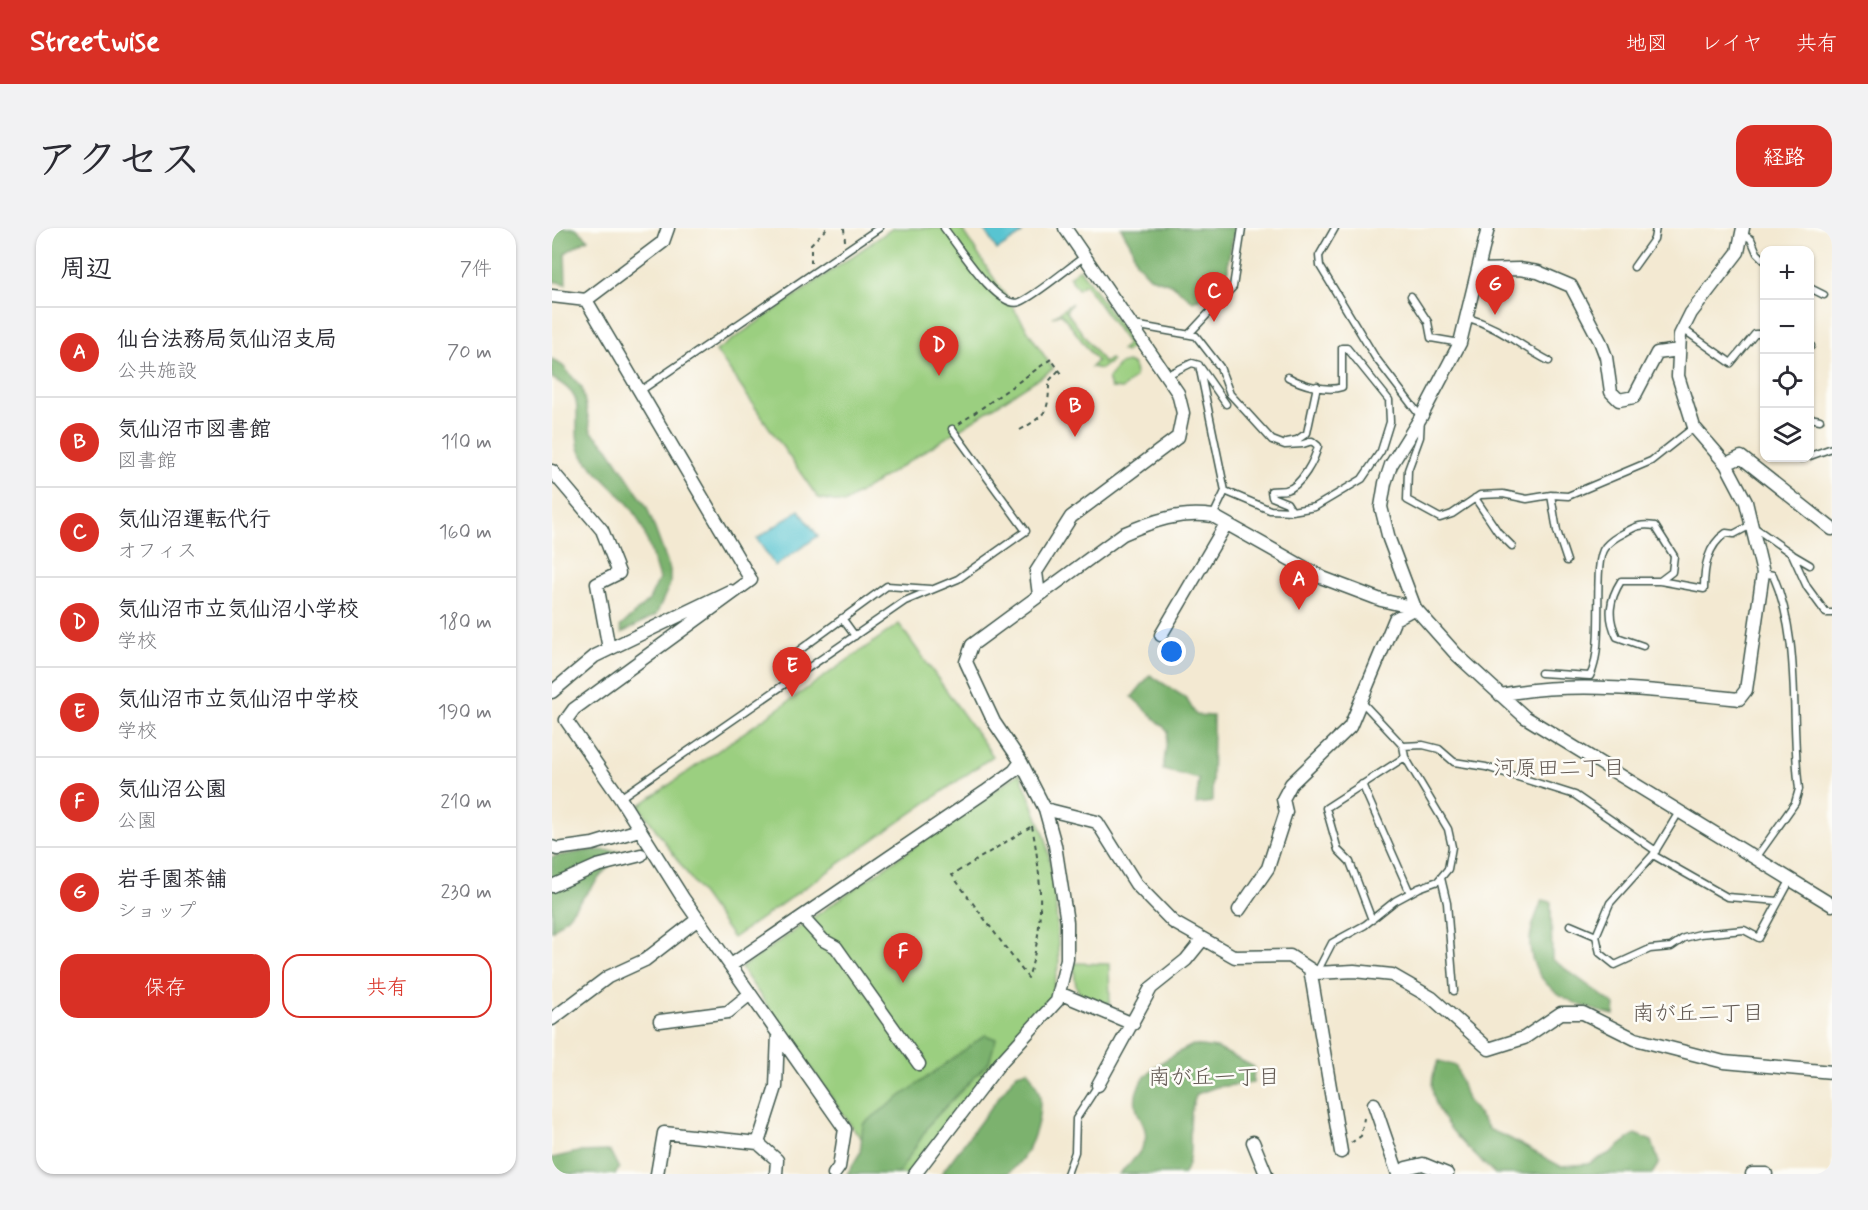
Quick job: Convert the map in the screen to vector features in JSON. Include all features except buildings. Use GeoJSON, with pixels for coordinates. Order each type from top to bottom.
{"type":"FeatureCollection","features":[{"type":"Feature","properties":{"kind":"street"},"geometry":{"type":"LineString","coordinates":[[552,296],[586,300],[663,242],[668,228]]}},
{"type":"Feature","properties":{"kind":"street"},"geometry":{"type":"LineString","coordinates":[[1039,595],[1036,573],[1071,517],[1178,437],[1183,413],[1178,393],[1167,375],[1065,228]]}},
{"type":"Feature","properties":{"kind":"street"},"geometry":{"type":"LineString","coordinates":[[1488,228],[1460,343],[1421,417],[1391,465],[1381,507],[1389,539],[1415,608],[1456,654],[1525,717],[1832,905]]}},
{"type":"Feature","properties":{"kind":"street"},"geometry":{"type":"LineString","coordinates":[[1500,695],[1541,688],[1670,691],[1739,699],[1746,690],[1763,573],[1746,502],[1726,464],[1694,428],[1678,376],[1680,335],[1683,328],[1691,313],[1738,252],[1742,231]]}},
{"type":"Feature","properties":{"kind":"street"},"geometry":{"type":"LineString","coordinates":[[1478,270],[1519,269],[1538,272],[1571,286],[1600,341],[1606,357],[1611,392],[1619,400],[1634,397],[1657,353],[1679,350]]}},
{"type":"Feature","properties":{"kind":"street"},"geometry":{"type":"LineString","coordinates":[[586,300],[751,580],[574,709],[566,720],[620,798],[698,919],[845,1129],[839,1167],[834,1174]]}},
{"type":"Feature","properties":{"kind":"street"},"geometry":{"type":"LineString","coordinates":[[1726,464],[1741,457],[1832,529]]}},
{"type":"Feature","properties":{"kind":"street"},"geometry":{"type":"LineString","coordinates":[[552,471],[602,530],[618,573],[597,584],[609,649]]}},
{"type":"Feature","properties":{"kind":"street"},"geometry":{"type":"LineString","coordinates":[[915,1174],[1000,1063],[1057,1001],[1067,959],[1067,922],[1055,845],[1044,809],[1021,762],[994,722],[966,662],[972,645],[1123,534],[1174,516],[1194,513],[1213,516],[1323,578],[1381,600],[1415,608]]}},
{"type":"Feature","properties":{"kind":"street"},"geometry":{"type":"LineString","coordinates":[[1161,634],[1226,524]]}},
{"type":"Feature","properties":{"kind":"street"},"geometry":{"type":"LineString","coordinates":[[552,692],[596,656],[681,617],[725,591],[740,589]]}},
{"type":"Feature","properties":{"kind":"street"},"geometry":{"type":"LineString","coordinates":[[1239,910],[1268,868],[1286,812],[1283,799],[1291,784],[1350,727],[1395,619],[1415,608]]}},
{"type":"Feature","properties":{"kind":"street"},"geometry":{"type":"LineString","coordinates":[[730,965],[803,918],[986,792],[1014,771],[1021,762]]}},
{"type":"Feature","properties":{"kind":"street"},"geometry":{"type":"LineString","coordinates":[[1044,809],[1097,822],[1136,884],[1173,922],[1235,957],[1290,956],[1313,971],[1354,971],[1392,975],[1432,998],[1489,1049],[1524,1038],[1562,1013],[1582,1013],[1635,1039],[1724,1062],[1832,1072]]}},
{"type":"Feature","properties":{"kind":"street"},"geometry":{"type":"LineString","coordinates":[[552,847],[557,849],[593,844],[639,830]]}},
{"type":"Feature","properties":{"kind":"street"},"geometry":{"type":"LineString","coordinates":[[552,886],[597,866],[641,855]]}},
{"type":"Feature","properties":{"kind":"street"},"geometry":{"type":"LineString","coordinates":[[803,918],[823,940],[836,946],[919,1064]]}},
{"type":"Feature","properties":{"kind":"street"},"geometry":{"type":"LineString","coordinates":[[552,1019],[608,976],[645,960],[698,919]]}},
{"type":"Feature","properties":{"kind":"street"},"geometry":{"type":"LineString","coordinates":[[1098,1085],[1151,988],[1186,960],[1203,939]]}},
{"type":"Feature","properties":{"kind":"street"},"geometry":{"type":"LineString","coordinates":[[1313,971],[1340,1148]]}},
{"type":"Feature","properties":{"kind":"street"},"geometry":{"type":"LineString","coordinates":[[660,1021],[728,1012],[750,993]]}},
{"type":"Feature","properties":{"kind":"street"},"geometry":{"type":"LineString","coordinates":[[1059,993],[1133,1024]]}},
{"type":"Feature","properties":{"kind":"street"},"geometry":{"type":"LineString","coordinates":[[758,1143],[776,1087],[778,1033]]}},
{"type":"Feature","properties":{"kind":"street"},"geometry":{"type":"LineString","coordinates":[[1374,1104],[1400,1174],[1406,1168],[1423,1164],[1447,1174]]}},
{"type":"Feature","properties":{"kind":"street"},"geometry":{"type":"LineString","coordinates":[[657,1174],[664,1132],[758,1143],[777,1160],[776,1174]]}},
{"type":"Feature","properties":{"kind":"street"},"geometry":{"type":"LineString","coordinates":[[1253,1142],[1266,1174]]}},
{"type":"Feature","properties":{"kind":"street"},"geometry":{"type":"LineString","coordinates":[[1752,1174],[1766,1174]]}},
{"type":"Feature","properties":{"kind":"lane"},"geometry":{"type":"LineString","coordinates":[[640,391],[879,228]]}},
{"type":"Feature","properties":{"kind":"lane"},"geometry":{"type":"LineString","coordinates":[[944,228],[1005,302],[1019,303],[1085,256]]}},
{"type":"Feature","properties":{"kind":"lane"},"geometry":{"type":"LineString","coordinates":[[1190,333],[1233,287],[1242,228]]}},
{"type":"Feature","properties":{"kind":"lane"},"geometry":{"type":"LineString","coordinates":[[1335,228],[1319,256],[1320,266],[1375,357],[1421,417],[1420,437],[1408,470],[1407,500],[1440,518],[1452,514],[1480,495],[1503,494],[1527,499],[1551,495],[1568,496],[1651,461],[1694,428]]}},
{"type":"Feature","properties":{"kind":"lane"},"geometry":{"type":"LineString","coordinates":[[1634,267],[1654,239],[1656,228]]}},
{"type":"Feature","properties":{"kind":"lane"},"geometry":{"type":"LineString","coordinates":[[1742,231],[1751,239],[1756,253],[1760,256]]}},
{"type":"Feature","properties":{"kind":"lane"},"geometry":{"type":"LineString","coordinates":[[1814,290],[1824,295]]}},
{"type":"Feature","properties":{"kind":"lane"},"geometry":{"type":"LineString","coordinates":[[1411,296],[1428,322],[1431,338],[1460,343]]}},
{"type":"Feature","properties":{"kind":"lane"},"geometry":{"type":"LineString","coordinates":[[1466,317],[1492,325],[1528,350],[1549,361]]}},
{"type":"Feature","properties":{"kind":"lane"},"geometry":{"type":"LineString","coordinates":[[1133,325],[1190,333],[1196,336],[1220,367],[1230,394],[1272,440],[1280,443],[1303,444],[1312,441],[1318,446],[1311,465],[1297,483],[1289,490],[1271,491],[1272,497],[1287,503],[1292,511]]}},
{"type":"Feature","properties":{"kind":"lane"},"geometry":{"type":"LineString","coordinates":[[1683,328],[1731,363],[1755,334],[1760,334]]}},
{"type":"Feature","properties":{"kind":"lane"},"geometry":{"type":"LineString","coordinates":[[1225,491],[1270,510],[1292,511],[1315,507],[1362,479],[1381,451],[1390,422],[1389,400],[1347,348],[1342,348],[1342,387],[1336,389],[1298,383],[1288,377]]}},
{"type":"Feature","properties":{"kind":"lane"},"geometry":{"type":"LineString","coordinates":[[1167,375],[1192,363],[1199,365],[1226,404]]}},
{"type":"Feature","properties":{"kind":"lane"},"geometry":{"type":"LineString","coordinates":[[1199,365],[1225,491],[1213,516]]}},
{"type":"Feature","properties":{"kind":"lane"},"geometry":{"type":"LineString","coordinates":[[1280,443],[1297,440],[1307,433],[1317,386]]}},
{"type":"Feature","properties":{"kind":"lane"},"geometry":{"type":"LineString","coordinates":[[1814,419],[1820,420]]}},
{"type":"Feature","properties":{"kind":"lane"},"geometry":{"type":"LineString","coordinates":[[620,798],[905,601],[958,579],[1026,531],[952,429]]}},
{"type":"Feature","properties":{"kind":"lane"},"geometry":{"type":"LineString","coordinates":[[1814,454],[1832,448]]}},
{"type":"Feature","properties":{"kind":"lane"},"geometry":{"type":"LineString","coordinates":[[1551,495],[1557,531],[1567,561]]}},
{"type":"Feature","properties":{"kind":"lane"},"geometry":{"type":"LineString","coordinates":[[1475,498],[1498,532],[1512,546]]}},
{"type":"Feature","properties":{"kind":"lane"},"geometry":{"type":"LineString","coordinates":[[1541,673],[1590,676],[1595,668],[1600,561],[1604,548],[1619,535],[1641,524],[1654,526],[1674,556],[1672,572],[1660,580]]}},
{"type":"Feature","properties":{"kind":"lane"},"geometry":{"type":"LineString","coordinates":[[1643,646],[1617,637],[1610,623],[1611,597],[1620,581],[1660,580],[1704,590],[1704,569],[1714,541],[1726,533],[1734,534],[1751,525],[1809,565]]}},
{"type":"Feature","properties":{"kind":"lane"},"geometry":{"type":"LineString","coordinates":[[1792,554],[1807,587],[1826,613],[1832,613]]}},
{"type":"Feature","properties":{"kind":"lane"},"geometry":{"type":"LineString","coordinates":[[1756,858],[1795,803],[1799,789],[1792,657],[1785,602],[1773,574],[1763,573]]}},
{"type":"Feature","properties":{"kind":"lane"},"geometry":{"type":"LineString","coordinates":[[788,682],[797,651],[887,586],[934,590]]}},
{"type":"Feature","properties":{"kind":"lane"},"geometry":{"type":"LineString","coordinates":[[842,618],[855,636]]}},
{"type":"Feature","properties":{"kind":"lane"},"geometry":{"type":"LineString","coordinates":[[1313,971],[1332,943],[1372,920],[1410,893],[1441,878],[1448,869],[1452,847],[1448,829],[1405,757],[1403,746],[1361,701]]}},
{"type":"Feature","properties":{"kind":"lane"},"geometry":{"type":"LineString","coordinates":[[1403,746],[1423,745],[1439,749],[1454,762],[1486,767],[1575,795],[1654,853],[1727,897],[1779,901]]}},
{"type":"Feature","properties":{"kind":"lane"},"geometry":{"type":"LineString","coordinates":[[1372,920],[1350,862],[1338,850],[1326,808],[1405,757]]}},
{"type":"Feature","properties":{"kind":"lane"},"geometry":{"type":"LineString","coordinates":[[1362,784],[1410,893]]}},
{"type":"Feature","properties":{"kind":"lane"},"geometry":{"type":"LineString","coordinates":[[1679,811],[1654,853],[1610,903],[1596,936],[1600,953],[1615,965],[1650,949],[1671,947],[1684,938],[1700,934],[1744,930],[1759,938],[1791,879]]}},
{"type":"Feature","properties":{"kind":"lane"},"geometry":{"type":"LineString","coordinates":[[1441,878],[1447,903],[1454,991]]}},
{"type":"Feature","properties":{"kind":"lane"},"geometry":{"type":"LineString","coordinates":[[1570,925],[1596,936]]}},
{"type":"Feature","properties":{"kind":"lane"},"geometry":{"type":"LineString","coordinates":[[1067,1174],[1075,1152],[1076,1119],[1098,1085]]}},
{"type":"Feature","properties":{"kind":"path"},"geometry":{"type":"LineString","coordinates":[[810,275],[812,244],[828,228]]}},
{"type":"Feature","properties":{"kind":"path"},"geometry":{"type":"LineString","coordinates":[[952,429],[1052,359],[1062,374]]}},
{"type":"Feature","properties":{"kind":"path"},"geometry":{"type":"LineString","coordinates":[[1020,430],[1042,417],[1048,409],[1049,381],[1059,370]]}},
{"type":"Feature","properties":{"kind":"path"},"geometry":{"type":"LineString","coordinates":[[1032,826],[1041,872],[1042,908],[1036,954],[1028,978],[952,875],[1032,826]]}},
{"type":"Feature","properties":{"kind":"path"},"geometry":{"type":"LineString","coordinates":[[1340,1148],[1361,1136],[1365,1111],[1368,1105],[1374,1104]]}},
{"type":"Feature","properties":{"kind":"green space"},"geometry":{"type":"Polygon","coordinates":[[[552,228],[576,228],[588,239],[565,253],[566,284],[552,281],[552,228]]]}},
{"type":"Feature","properties":{"kind":"green space"},"geometry":{"type":"Polygon","coordinates":[[[893,228],[961,228],[1053,369],[844,503],[818,498],[716,351],[893,228]]]}},
{"type":"Feature","properties":{"kind":"green space"},"geometry":{"type":"Polygon","coordinates":[[[1121,228],[1235,228],[1228,261],[1228,283],[1214,293],[1193,301],[1171,284],[1150,277],[1136,262],[1131,245],[1121,228]]]}},
{"type":"Feature","properties":{"kind":"green space"},"geometry":{"type":"Polygon","coordinates":[[[1080,269],[1134,346],[1125,352],[1121,350],[1128,344],[1085,284],[1078,289],[1069,277],[1080,269]]]}},
{"type":"Feature","properties":{"kind":"green space"},"geometry":{"type":"Polygon","coordinates":[[[1072,303],[1066,311],[1104,363],[1110,359],[1112,361],[1101,369],[1091,367],[1097,361],[1061,313],[1053,317],[1072,303]]]}},
{"type":"Feature","properties":{"kind":"green space"},"geometry":{"type":"Polygon","coordinates":[[[552,359],[563,366],[582,388],[591,431],[608,448],[647,507],[670,570],[670,584],[656,615],[622,633],[620,627],[649,600],[659,579],[638,518],[621,496],[588,462],[579,448],[576,400],[564,385],[552,378],[552,359]]]}},
{"type":"Feature","properties":{"kind":"green space"},"geometry":{"type":"Polygon","coordinates":[[[1127,362],[1134,365],[1135,377],[1122,389],[1111,388],[1108,378],[1120,364],[1127,362]]]}},
{"type":"Feature","properties":{"kind":"green space"},"geometry":{"type":"Polygon","coordinates":[[[899,624],[993,756],[733,938],[639,806],[899,624]]]}},
{"type":"Feature","properties":{"kind":"green space"},"geometry":{"type":"Polygon","coordinates":[[[1150,675],[1186,698],[1196,715],[1213,716],[1212,802],[1196,804],[1199,779],[1163,770],[1168,731],[1132,697],[1150,675]]]}},
{"type":"Feature","properties":{"kind":"green space"},"geometry":{"type":"Polygon","coordinates":[[[1020,773],[1046,839],[1055,892],[1059,962],[1051,999],[911,1174],[894,1174],[854,1130],[741,968],[1020,773]]]}},
{"type":"Feature","properties":{"kind":"green space"},"geometry":{"type":"Polygon","coordinates":[[[592,850],[621,851],[568,916],[552,931],[552,857],[592,850]]]}},
{"type":"Feature","properties":{"kind":"green space"},"geometry":{"type":"Polygon","coordinates":[[[1542,900],[1551,902],[1552,959],[1615,1005],[1614,1015],[1586,1007],[1559,994],[1539,974],[1533,961],[1530,939],[1542,900]]]}},
{"type":"Feature","properties":{"kind":"green space"},"geometry":{"type":"Polygon","coordinates":[[[1074,963],[1109,964],[1110,1003],[1091,1001],[1080,994],[1075,982],[1074,963]]]}},
{"type":"Feature","properties":{"kind":"green space"},"geometry":{"type":"Polygon","coordinates":[[[985,1035],[996,1039],[989,1062],[932,1121],[898,1174],[847,1174],[860,1153],[863,1124],[985,1035]]]}},
{"type":"Feature","properties":{"kind":"green space"},"geometry":{"type":"Polygon","coordinates":[[[1193,1045],[1217,1048],[1254,1067],[1253,1083],[1216,1087],[1197,1094],[1191,1114],[1190,1155],[1184,1174],[1119,1174],[1138,1155],[1145,1141],[1145,1128],[1137,1110],[1138,1087],[1153,1069],[1193,1045]]]}},
{"type":"Feature","properties":{"kind":"green space"},"geometry":{"type":"Polygon","coordinates":[[[1439,1061],[1456,1066],[1467,1100],[1490,1130],[1560,1166],[1588,1164],[1610,1153],[1635,1134],[1652,1141],[1659,1163],[1652,1174],[1495,1174],[1458,1138],[1438,1109],[1433,1093],[1433,1077],[1439,1061]]]}},
{"type":"Feature","properties":{"kind":"green space"},"geometry":{"type":"Polygon","coordinates":[[[1028,1070],[1037,1087],[1040,1108],[1036,1129],[1022,1159],[1007,1174],[941,1174],[1017,1073],[1028,1070]]]}},
{"type":"Feature","properties":{"kind":"green space"},"geometry":{"type":"Polygon","coordinates":[[[610,1151],[619,1169],[615,1174],[552,1174],[552,1158],[578,1152],[610,1151]]]}},
{"type":"Feature","properties":{"kind":"water"},"geometry":{"type":"Polygon","coordinates":[[[983,228],[1018,228],[1022,234],[997,250],[983,228]]]}},
{"type":"Feature","properties":{"kind":"water"},"geometry":{"type":"Polygon","coordinates":[[[799,510],[818,536],[775,566],[757,539],[799,510]]]}},
{"type":"Feature","properties":{"kind":"place","name":"岩手園茶舗"},"geometry":{"type":"Point","coordinates":[1495,315]}},
{"type":"Feature","properties":{"kind":"place","name":"気仙沼運転代行"},"geometry":{"type":"Point","coordinates":[1214,322]}},
{"type":"Feature","properties":{"kind":"place","name":"気仙沼市立気仙沼小学校"},"geometry":{"type":"Point","coordinates":[939,376]}},
{"type":"Feature","properties":{"kind":"place","name":"気仙沼市図書館"},"geometry":{"type":"Point","coordinates":[1075,437]}},
{"type":"Feature","properties":{"kind":"place","name":"仙台法務局気仙沼支局"},"geometry":{"type":"Point","coordinates":[1299,610]}},
{"type":"Feature","properties":{"kind":"place","name":"気仙沼市立気仙沼中学校"},"geometry":{"type":"Point","coordinates":[792,697]}},
{"type":"Feature","properties":{"kind":"place","name":"気仙沼公園"},"geometry":{"type":"Point","coordinates":[903,983]}},
{"type":"Feature","properties":{"kind":"district","name":"河原田二丁目"},"geometry":{"type":"Point","coordinates":[1559,767]}},
{"type":"Feature","properties":{"kind":"district","name":"南が丘二丁目"},"geometry":{"type":"Point","coordinates":[1698,1012]}},
{"type":"Feature","properties":{"kind":"district","name":"南が丘一丁目"},"geometry":{"type":"Point","coordinates":[1214,1076]}}]}
